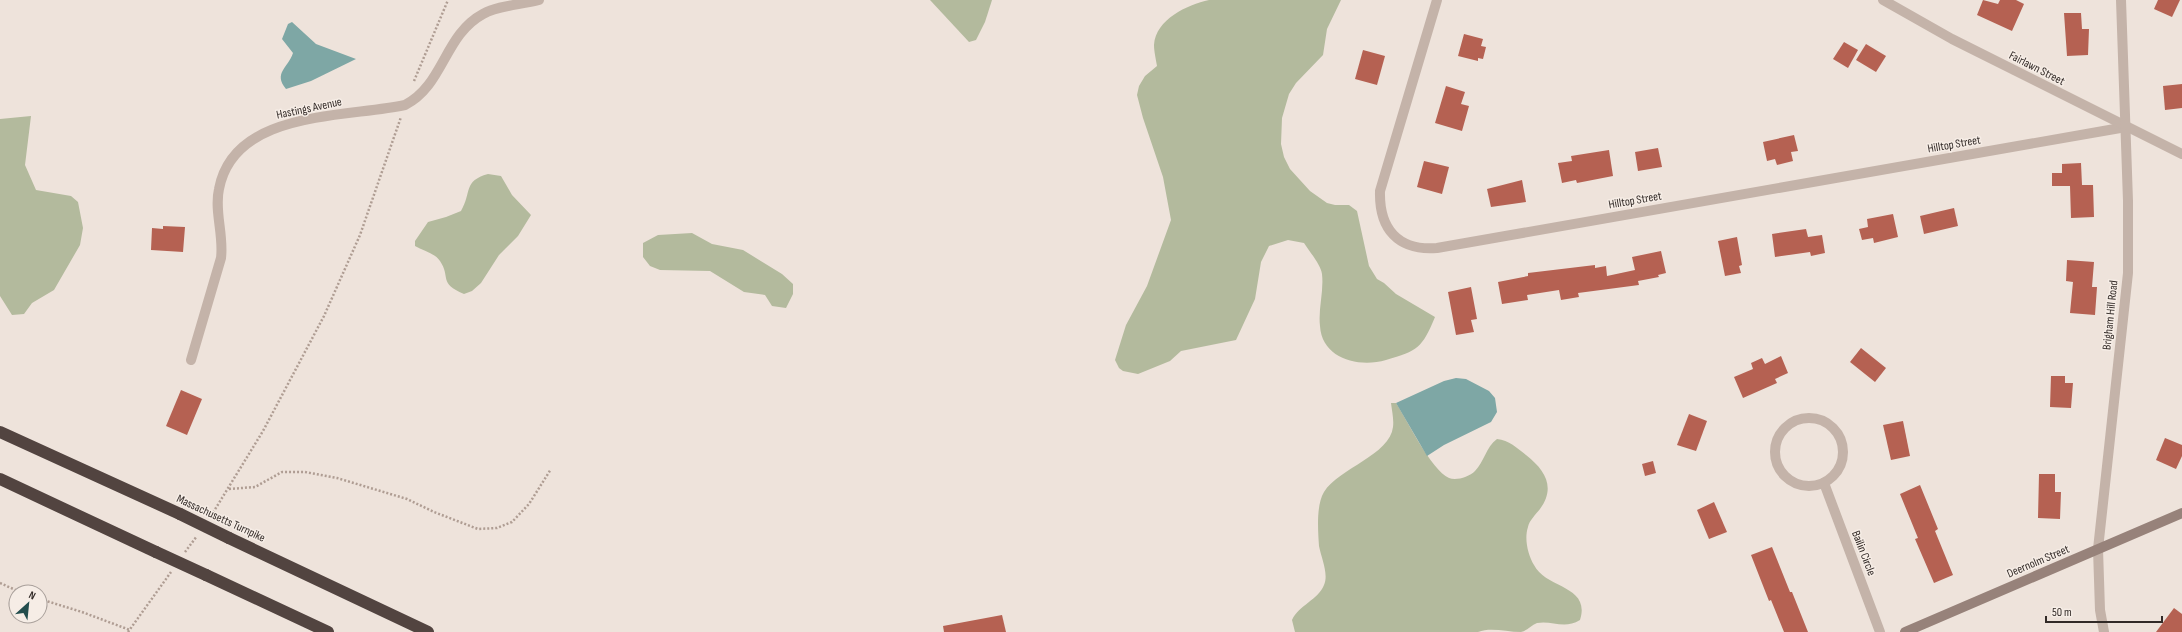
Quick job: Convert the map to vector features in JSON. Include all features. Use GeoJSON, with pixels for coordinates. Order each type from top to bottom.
{"type":"FeatureCollection","features":[{"type":"Feature","properties":{"kind":"highway","name":"Massachusetts Turnpike"},"geometry":{"type":"LineString","coordinates":[[0,432],[180,514],[428,632]]}},
{"type":"Feature","properties":{"kind":"highway"},"geometry":{"type":"LineString","coordinates":[[0,479],[328,632]]}},
{"type":"Feature","properties":{"kind":"street","name":"Hastings Avenue"},"geometry":{"type":"LineString","coordinates":[[191,360],[221,258],[223,244],[218,208],[218,191],[229,160],[240,148],[255,138],[289,124],[405,105],[413,101],[428,88],[453,40],[472,21],[483,13],[499,8],[539,0]]}},
{"type":"Feature","properties":{"kind":"street","name":"Hilltop Street"},"geometry":{"type":"LineString","coordinates":[[1437,0],[1380,191],[1381,212],[1385,222],[1396,236],[1411,247],[1437,248],[2126,127]]}},
{"type":"Feature","properties":{"kind":"street","name":"Fairlawn Street"},"geometry":{"type":"LineString","coordinates":[[1883,0],[1952,40],[2182,154]]}},
{"type":"Feature","properties":{"kind":"street","name":"Brigham Hill Road"},"geometry":{"type":"LineString","coordinates":[[2104,632],[2100,610],[2098,549],[2127,285],[2128,211],[2121,0]]}},
{"type":"Feature","properties":{"kind":"street"},"geometry":{"type":"LineString","coordinates":[[1808,418],[1823,421],[1835,430],[1839,437],[1843,452],[1840,466],[1836,473],[1824,483],[1803,485],[1790,480],[1780,470],[1775,458],[1776,444],[1782,431],[1793,422],[1808,418]]}},
{"type":"Feature","properties":{"kind":"street","name":"Bailin Circle"},"geometry":{"type":"LineString","coordinates":[[1824,483],[1880,632]]}},
{"type":"Feature","properties":{"kind":"street","name":"Deernolm Street"},"geometry":{"type":"LineString","coordinates":[[1905,632],[2182,513]]}},
{"type":"Feature","properties":{"kind":"path"},"geometry":{"type":"LineString","coordinates":[[414,82],[448,0]]}},
{"type":"Feature","properties":{"kind":"path"},"geometry":{"type":"LineString","coordinates":[[208,520],[229,489],[275,411],[326,310],[360,235],[405,105]]}},
{"type":"Feature","properties":{"kind":"path"},"geometry":{"type":"LineString","coordinates":[[229,489],[255,487],[282,472],[305,472],[337,478],[407,499],[434,512],[478,529],[497,528],[512,522],[529,504],[551,469]]}},
{"type":"Feature","properties":{"kind":"path"},"geometry":{"type":"LineString","coordinates":[[181,557],[199,533]]}},
{"type":"Feature","properties":{"kind":"path"},"geometry":{"type":"LineString","coordinates":[[48,601],[82,612],[129,631],[172,570]]}},
{"type":"Feature","properties":{"kind":"green space"},"geometry":{"type":"Polygon","coordinates":[[[930,0],[992,0],[985,22],[976,40],[969,42],[930,0]]]}},
{"type":"Feature","properties":{"kind":"green space"},"geometry":{"type":"Polygon","coordinates":[[[1209,0],[1341,0],[1327,29],[1323,55],[1296,83],[1289,94],[1282,118],[1281,144],[1284,157],[1290,169],[1310,191],[1327,203],[1335,205],[1349,205],[1357,211],[1369,266],[1377,279],[1396,294],[1435,317],[1422,342],[1412,351],[1386,360],[1365,363],[1344,358],[1327,346],[1322,337],[1320,326],[1322,294],[1321,270],[1304,243],[1288,240],[1269,246],[1261,262],[1255,299],[1236,340],[1181,351],[1170,361],[1138,374],[1123,371],[1119,368],[1115,360],[1126,325],[1147,286],[1171,220],[1163,177],[1143,118],[1137,95],[1139,86],[1145,76],[1157,66],[1154,45],[1160,28],[1166,21],[1182,10],[1191,5],[1209,0]]]}},
{"type":"Feature","properties":{"kind":"green space"},"geometry":{"type":"Polygon","coordinates":[[[31,116],[25,165],[36,190],[71,196],[78,202],[83,228],[80,245],[54,290],[32,303],[24,314],[12,315],[0,296],[0,119],[31,116]]]}},
{"type":"Feature","properties":{"kind":"green space"},"geometry":{"type":"Polygon","coordinates":[[[488,174],[501,176],[512,195],[531,215],[518,236],[499,255],[481,283],[472,291],[464,294],[456,290],[448,283],[445,271],[438,258],[415,246],[415,241],[428,222],[461,211],[471,184],[480,177],[488,174]]]}},
{"type":"Feature","properties":{"kind":"green space"},"geometry":{"type":"Polygon","coordinates":[[[692,233],[712,244],[743,250],[782,274],[793,284],[793,294],[786,308],[772,306],[765,295],[744,292],[710,271],[660,270],[650,266],[643,257],[643,243],[658,235],[692,233]]]}},
{"type":"Feature","properties":{"kind":"green space"},"geometry":{"type":"Polygon","coordinates":[[[1391,403],[1396,403],[1427,455],[1442,473],[1449,478],[1459,479],[1466,477],[1475,471],[1490,446],[1497,439],[1513,445],[1533,461],[1543,473],[1548,486],[1545,501],[1529,525],[1526,537],[1528,552],[1534,565],[1540,573],[1566,588],[1579,600],[1582,609],[1580,620],[1563,625],[1542,622],[1537,623],[1521,632],[1493,630],[1478,632],[1295,632],[1292,620],[1299,610],[1321,590],[1326,576],[1319,546],[1318,533],[1318,518],[1321,497],[1331,483],[1374,454],[1390,437],[1393,427],[1391,403]]]}},
{"type":"Feature","properties":{"kind":"water"},"geometry":{"type":"Polygon","coordinates":[[[292,22],[316,44],[356,59],[311,81],[286,89],[282,83],[281,75],[293,53],[282,39],[288,24],[292,22]]]}},
{"type":"Feature","properties":{"kind":"water"},"geometry":{"type":"Polygon","coordinates":[[[1456,378],[1466,379],[1489,391],[1495,398],[1497,412],[1491,422],[1444,445],[1427,456],[1396,403],[1444,381],[1456,378]]]}},
{"type":"Feature","properties":{"kind":"building"},"geometry":{"type":"Polygon","coordinates":[[[1983,0],[1998,4],[2000,0],[2016,0],[2024,4],[2012,31],[1977,15],[1983,0]]]}},
{"type":"Feature","properties":{"kind":"building"},"geometry":{"type":"Polygon","coordinates":[[[2158,0],[2180,0],[2172,17],[2154,9],[2158,0]]]}},
{"type":"Feature","properties":{"kind":"building"},"geometry":{"type":"Polygon","coordinates":[[[2064,13],[2081,13],[2082,29],[2089,29],[2088,55],[2067,56],[2064,13]]]}},
{"type":"Feature","properties":{"kind":"building"},"geometry":{"type":"Polygon","coordinates":[[[1464,34],[1483,39],[1481,46],[1486,47],[1483,59],[1478,58],[1478,61],[1458,56],[1464,34]]]}},
{"type":"Feature","properties":{"kind":"building"},"geometry":{"type":"Polygon","coordinates":[[[1844,42],[1858,50],[1848,68],[1833,59],[1844,42]]]}},
{"type":"Feature","properties":{"kind":"building"},"geometry":{"type":"Polygon","coordinates":[[[1866,44],[1886,56],[1876,72],[1856,60],[1866,44]]]}},
{"type":"Feature","properties":{"kind":"building"},"geometry":{"type":"Polygon","coordinates":[[[1363,50],[1385,56],[1377,85],[1355,79],[1363,50]]]}},
{"type":"Feature","properties":{"kind":"building"},"geometry":{"type":"Polygon","coordinates":[[[2182,84],[2182,108],[2165,110],[2163,86],[2182,84]]]}},
{"type":"Feature","properties":{"kind":"building"},"geometry":{"type":"Polygon","coordinates":[[[1446,86],[1465,92],[1461,104],[1469,106],[1462,131],[1435,123],[1446,86]]]}},
{"type":"Feature","properties":{"kind":"building"},"geometry":{"type":"Polygon","coordinates":[[[1794,135],[1798,151],[1791,152],[1793,161],[1777,165],[1775,159],[1767,161],[1763,142],[1794,135]]]}},
{"type":"Feature","properties":{"kind":"building"},"geometry":{"type":"Polygon","coordinates":[[[1658,148],[1662,167],[1638,171],[1635,152],[1658,148]]]}},
{"type":"Feature","properties":{"kind":"building"},"geometry":{"type":"Polygon","coordinates":[[[1609,150],[1613,176],[1577,183],[1576,180],[1562,183],[1558,163],[1572,161],[1571,156],[1609,150]]]}},
{"type":"Feature","properties":{"kind":"building"},"geometry":{"type":"Polygon","coordinates":[[[1424,161],[1449,167],[1442,194],[1417,187],[1424,161]]]}},
{"type":"Feature","properties":{"kind":"building"},"geometry":{"type":"Polygon","coordinates":[[[2081,163],[2082,185],[2093,185],[2094,217],[2071,218],[2070,186],[2052,186],[2052,173],[2062,173],[2062,164],[2081,163]]]}},
{"type":"Feature","properties":{"kind":"building"},"geometry":{"type":"Polygon","coordinates":[[[1522,180],[1526,202],[1491,207],[1487,189],[1522,180]]]}},
{"type":"Feature","properties":{"kind":"building"},"geometry":{"type":"Polygon","coordinates":[[[1954,208],[1958,226],[1924,234],[1920,216],[1954,208]]]}},
{"type":"Feature","properties":{"kind":"building"},"geometry":{"type":"Polygon","coordinates":[[[1893,214],[1898,237],[1874,243],[1873,238],[1862,240],[1859,229],[1868,227],[1867,219],[1893,214]]]}},
{"type":"Feature","properties":{"kind":"building"},"geometry":{"type":"Polygon","coordinates":[[[163,226],[185,227],[183,252],[151,250],[152,228],[163,229],[163,226]]]}},
{"type":"Feature","properties":{"kind":"building"},"geometry":{"type":"Polygon","coordinates":[[[1806,229],[1808,237],[1822,235],[1825,253],[1811,256],[1810,252],[1775,257],[1772,234],[1806,229]]]}},
{"type":"Feature","properties":{"kind":"building"},"geometry":{"type":"Polygon","coordinates":[[[1737,237],[1742,265],[1739,266],[1741,273],[1725,276],[1718,241],[1737,237]]]}},
{"type":"Feature","properties":{"kind":"building"},"geometry":{"type":"Polygon","coordinates":[[[1661,251],[1666,273],[1658,275],[1659,277],[1638,281],[1639,285],[1578,293],[1579,297],[1561,300],[1559,290],[1527,295],[1528,300],[1502,304],[1498,282],[1528,276],[1528,273],[1595,265],[1595,268],[1606,266],[1607,276],[1635,270],[1632,257],[1661,251]]]}},
{"type":"Feature","properties":{"kind":"building"},"geometry":{"type":"Polygon","coordinates":[[[2067,260],[2094,262],[2092,287],[2097,287],[2095,315],[2070,313],[2073,282],[2066,281],[2067,260]]]}},
{"type":"Feature","properties":{"kind":"building"},"geometry":{"type":"Polygon","coordinates":[[[1471,287],[1477,319],[1471,320],[1474,332],[1456,335],[1448,292],[1471,287]]]}},
{"type":"Feature","properties":{"kind":"building"},"geometry":{"type":"Polygon","coordinates":[[[1861,348],[1886,368],[1875,382],[1850,362],[1861,348]]]}},
{"type":"Feature","properties":{"kind":"building"},"geometry":{"type":"Polygon","coordinates":[[[1781,356],[1788,373],[1775,379],[1777,383],[1743,398],[1734,377],[1753,369],[1751,363],[1762,358],[1765,364],[1781,356]]]}},
{"type":"Feature","properties":{"kind":"building"},"geometry":{"type":"Polygon","coordinates":[[[2051,376],[2065,376],[2065,383],[2073,383],[2071,408],[2050,407],[2051,376]]]}},
{"type":"Feature","properties":{"kind":"building"},"geometry":{"type":"Polygon","coordinates":[[[181,390],[202,399],[187,435],[166,426],[181,390]]]}},
{"type":"Feature","properties":{"kind":"building"},"geometry":{"type":"Polygon","coordinates":[[[1689,414],[1707,421],[1696,451],[1677,445],[1689,414]]]}},
{"type":"Feature","properties":{"kind":"building"},"geometry":{"type":"Polygon","coordinates":[[[1903,421],[1910,456],[1891,460],[1883,425],[1903,421]]]}},
{"type":"Feature","properties":{"kind":"building"},"geometry":{"type":"Polygon","coordinates":[[[2165,438],[2182,445],[2182,456],[2176,469],[2156,460],[2165,438]]]}},
{"type":"Feature","properties":{"kind":"building"},"geometry":{"type":"Polygon","coordinates":[[[1653,461],[1656,473],[1645,476],[1642,464],[1653,461]]]}},
{"type":"Feature","properties":{"kind":"building"},"geometry":{"type":"Polygon","coordinates":[[[2039,474],[2055,474],[2055,492],[2061,492],[2060,519],[2038,518],[2039,474]]]}},
{"type":"Feature","properties":{"kind":"building"},"geometry":{"type":"Polygon","coordinates":[[[1920,485],[1938,529],[1935,531],[1953,575],[1934,583],[1915,539],[1918,538],[1900,494],[1920,485]]]}},
{"type":"Feature","properties":{"kind":"building"},"geometry":{"type":"Polygon","coordinates":[[[1714,502],[1727,532],[1709,539],[1697,510],[1714,502]]]}},
{"type":"Feature","properties":{"kind":"building"},"geometry":{"type":"Polygon","coordinates":[[[1772,547],[1808,632],[1784,632],[1771,600],[1769,601],[1751,555],[1772,547]]]}},
{"type":"Feature","properties":{"kind":"building"},"geometry":{"type":"Polygon","coordinates":[[[2174,608],[2182,614],[2182,632],[2156,632],[2174,608]]]}},
{"type":"Feature","properties":{"kind":"building"},"geometry":{"type":"Polygon","coordinates":[[[1002,615],[1006,632],[944,632],[943,626],[1002,615]]]}}]}
